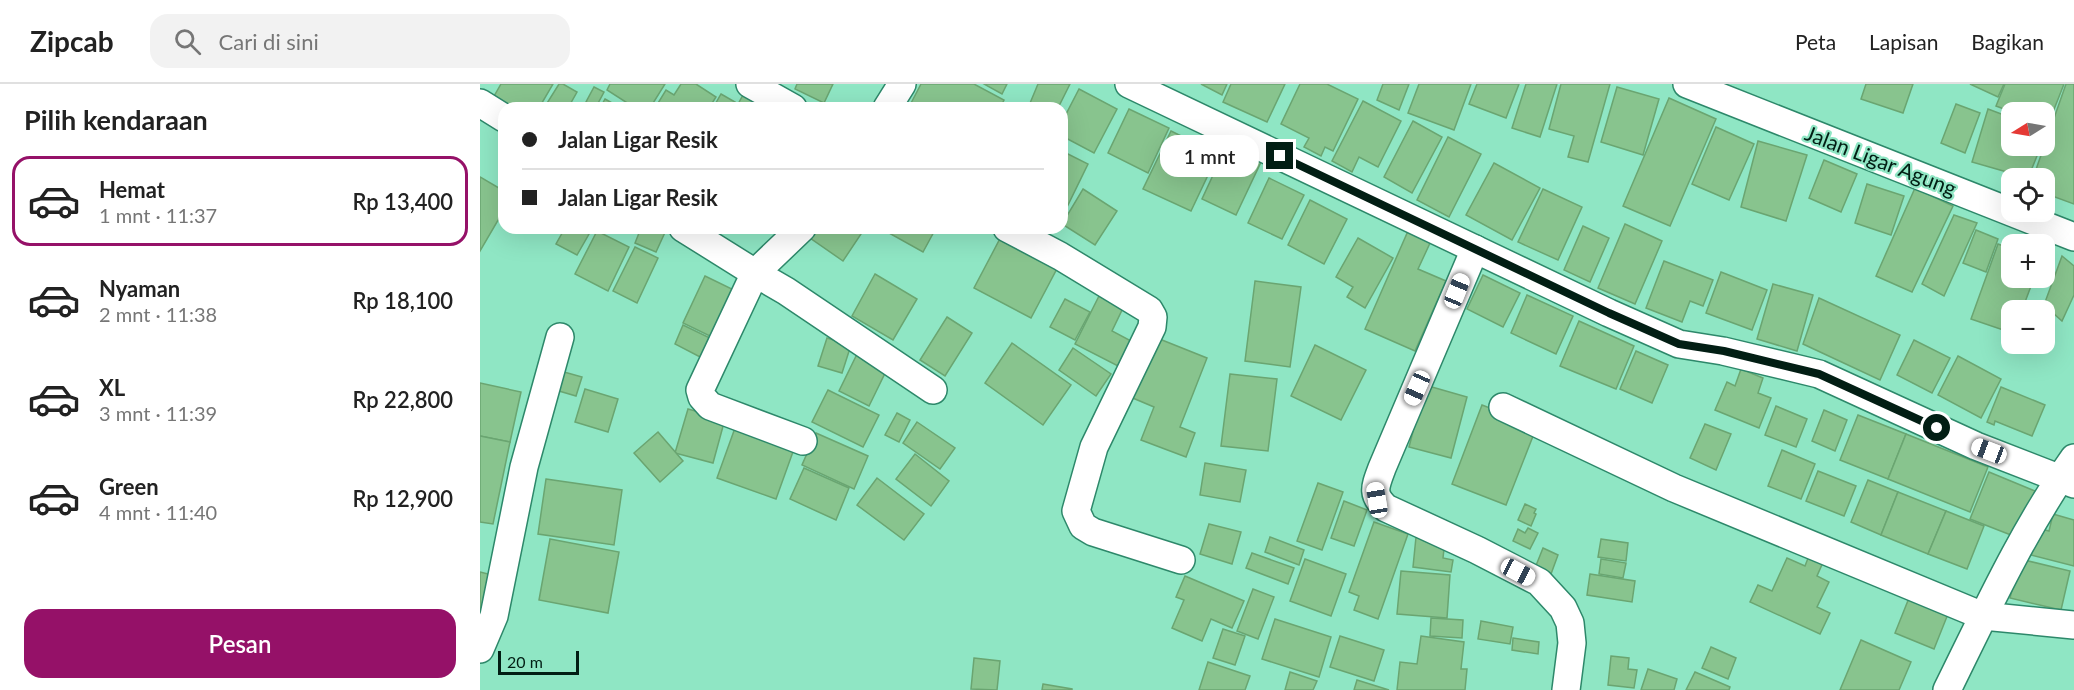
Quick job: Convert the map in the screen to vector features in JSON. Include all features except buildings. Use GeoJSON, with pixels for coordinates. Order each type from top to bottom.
{"type":"FeatureCollection","features":[{"type":"Feature","properties":{"kind":"street"},"geometry":{"type":"LineString","coordinates":[[750,84],[782,102]]}},
{"type":"Feature","properties":{"kind":"street"},"geometry":{"type":"LineString","coordinates":[[891,102],[902,84]]}},
{"type":"Feature","properties":{"kind":"street"},"geometry":{"type":"LineString","coordinates":[[1129,84],[1679,344],[1724,351],[1819,374],[1976,446],[2069,474],[1983,616],[1947,690]]}},
{"type":"Feature","properties":{"kind":"street","name":"Jalan Ligar Agung"},"geometry":{"type":"LineString","coordinates":[[1687,84],[2074,237]]}},
{"type":"Feature","properties":{"kind":"street"},"geometry":{"type":"LineString","coordinates":[[480,104],[498,114]]}},
{"type":"Feature","properties":{"kind":"street"},"geometry":{"type":"LineString","coordinates":[[693,234],[786,291],[933,390]]}},
{"type":"Feature","properties":{"kind":"street"},"geometry":{"type":"LineString","coordinates":[[796,234],[755,273],[700,390],[702,397],[710,406],[803,441]]}},
{"type":"Feature","properties":{"kind":"street"},"geometry":{"type":"LineString","coordinates":[[1018,234],[1060,256],[1149,310],[1153,317],[1152,327],[1094,447],[1076,511],[1083,526],[1093,532],[1180,561]]}},
{"type":"Feature","properties":{"kind":"street"},"geometry":{"type":"LineString","coordinates":[[1475,249],[1382,468],[1375,487],[1377,500],[1386,508],[1477,550],[1539,582],[1563,608],[1570,623],[1572,644],[1566,690]]}},
{"type":"Feature","properties":{"kind":"street"},"geometry":{"type":"LineString","coordinates":[[480,649],[494,616],[524,467],[560,337]]}},
{"type":"Feature","properties":{"kind":"street"},"geometry":{"type":"LineString","coordinates":[[1503,407],[1694,496],[1983,616],[2074,625]]}},
{"type":"Feature","properties":{"kind":"route"},"geometry":{"type":"LineString","coordinates":[[1280,156],[1679,344],[1724,351],[1819,374],[1937,428]]}}]}
